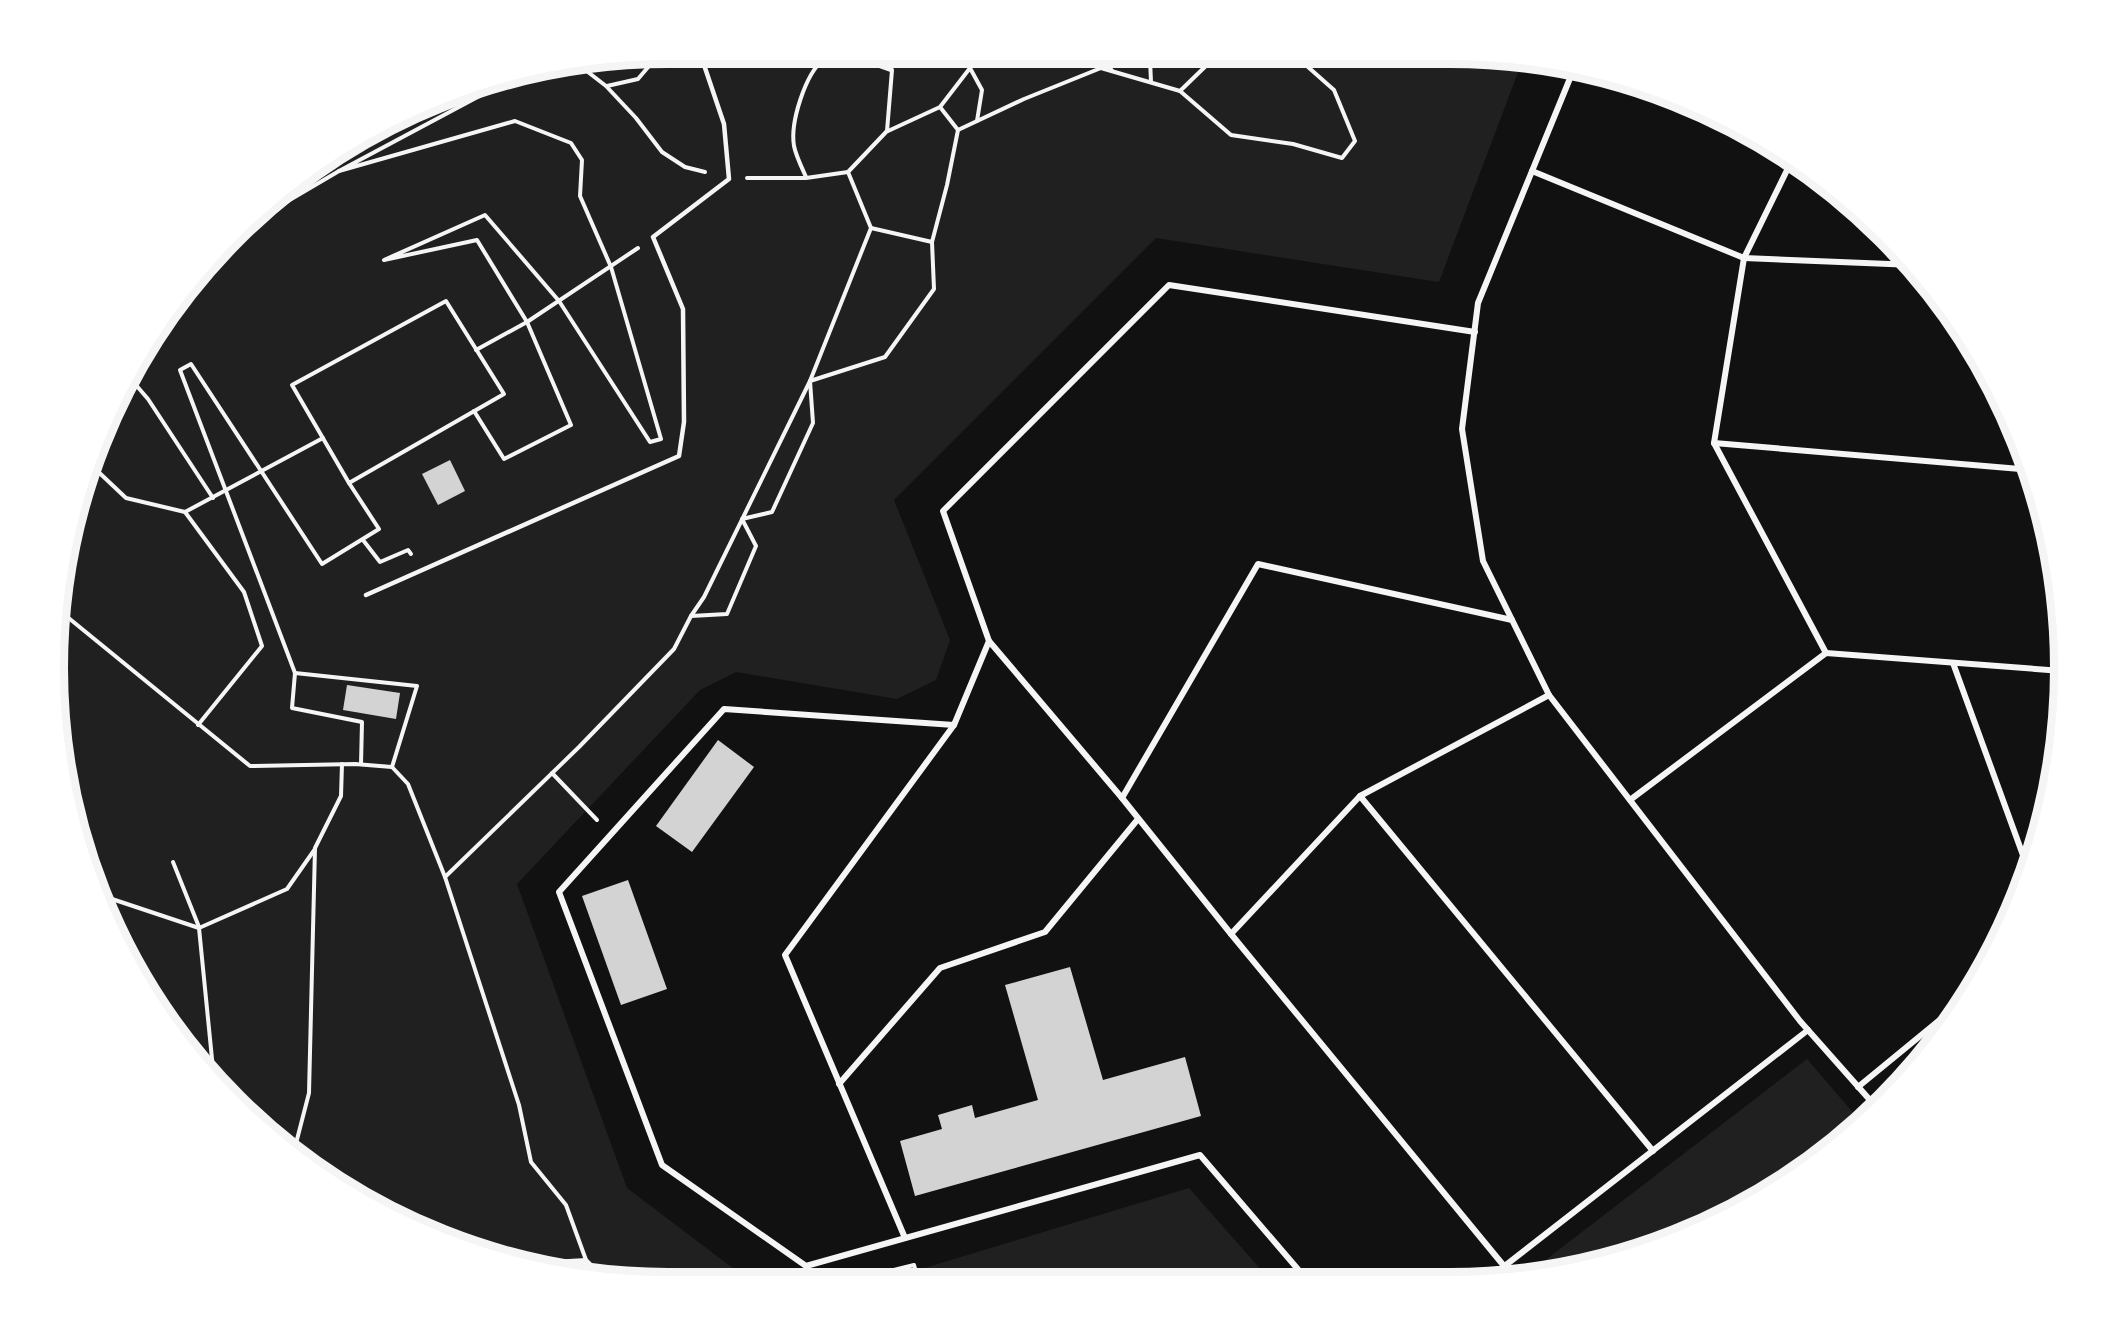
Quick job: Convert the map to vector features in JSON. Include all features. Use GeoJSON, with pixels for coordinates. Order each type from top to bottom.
{"type":"FeatureCollection","features":[{"type":"Feature","properties":{"kind":"street"},"geometry":{"type":"LineString","coordinates":[[1570,77],[1478,303],[1462,429],[1483,561],[1550,695],[1808,1030],[1872,1102]]}},
{"type":"Feature","properties":{"kind":"street"},"geometry":{"type":"LineString","coordinates":[[1788,168],[1744,258],[1714,443],[1826,652]]}},
{"type":"Feature","properties":{"kind":"street"},"geometry":{"type":"LineString","coordinates":[[1532,171],[1744,258],[1900,264]]}},
{"type":"Feature","properties":{"kind":"street"},"geometry":{"type":"LineString","coordinates":[[1475,332],[1169,285],[943,511],[989,641],[1122,798],[1504,1266]]}},
{"type":"Feature","properties":{"kind":"street"},"geometry":{"type":"LineString","coordinates":[[1714,443],[2020,469]]}},
{"type":"Feature","properties":{"kind":"street"},"geometry":{"type":"LineString","coordinates":[[1122,798],[1258,564],[1512,620]]}},
{"type":"Feature","properties":{"kind":"street"},"geometry":{"type":"LineString","coordinates":[[905,1238],[784,955],[954,725],[989,641]]}},
{"type":"Feature","properties":{"kind":"street"},"geometry":{"type":"LineString","coordinates":[[1630,800],[1826,652],[2054,670]]}},
{"type":"Feature","properties":{"kind":"street"},"geometry":{"type":"LineString","coordinates":[[1953,663],[2024,857]]}},
{"type":"Feature","properties":{"kind":"street"},"geometry":{"type":"LineString","coordinates":[[1231,934],[1360,796],[1550,695]]}},
{"type":"Feature","properties":{"kind":"street"},"geometry":{"type":"LineString","coordinates":[[954,725],[724,709],[559,892],[662,1165],[806,1266],[1200,1155],[1300,1272]]}},
{"type":"Feature","properties":{"kind":"street"},"geometry":{"type":"LineString","coordinates":[[1360,796],[1653,1151]]}},
{"type":"Feature","properties":{"kind":"street"},"geometry":{"type":"LineString","coordinates":[[839,1083],[940,968],[1045,932],[1138,819]]}},
{"type":"Feature","properties":{"kind":"street"},"geometry":{"type":"LineString","coordinates":[[1858,1087],[1943,1018]]}},
{"type":"Feature","properties":{"kind":"street"},"geometry":{"type":"LineString","coordinates":[[1499,1270],[1808,1030]]}},
{"type":"Feature","properties":{"kind":"lane"},"geometry":{"type":"LineString","coordinates":[[366,595],[679,456],[684,422],[683,309],[653,237],[729,179],[724,124],[704,64]]}},
{"type":"Feature","properties":{"kind":"path"},"geometry":{"type":"LineString","coordinates":[[875,64],[892,70]]}},
{"type":"Feature","properties":{"kind":"path"},"geometry":{"type":"LineString","coordinates":[[887,131],[892,70],[889,64]]}},
{"type":"Feature","properties":{"kind":"path"},"geometry":{"type":"LineString","coordinates":[[969,64],[982,90],[977,121]]}},
{"type":"Feature","properties":{"kind":"path"},"geometry":{"type":"LineString","coordinates":[[1108,64],[1112,71]]}},
{"type":"Feature","properties":{"kind":"path"},"geometry":{"type":"LineString","coordinates":[[1150,64],[1151,82]]}},
{"type":"Feature","properties":{"kind":"path"},"geometry":{"type":"LineString","coordinates":[[1180,91],[1208,64]]}},
{"type":"Feature","properties":{"kind":"path"},"geometry":{"type":"LineString","coordinates":[[958,130],[1024,99],[1101,68],[1180,91],[1231,135],[1293,144],[1342,158],[1355,141],[1334,90],[1305,64]]}},
{"type":"Feature","properties":{"kind":"path"},"geometry":{"type":"LineString","coordinates":[[606,86],[638,79],[649,65]]}},
{"type":"Feature","properties":{"kind":"path"},"geometry":{"type":"LineString","coordinates":[[806,178],[794,146],[796,111],[817,65]]}},
{"type":"Feature","properties":{"kind":"path"},"geometry":{"type":"LineString","coordinates":[[586,71],[606,86],[636,118],[662,152],[686,167],[729,179],[806,178],[848,172],[887,131],[940,107],[970,68]]}},
{"type":"Feature","properties":{"kind":"path"},"geometry":{"type":"LineString","coordinates":[[281,205],[339,171],[483,94]]}},
{"type":"Feature","properties":{"kind":"path"},"geometry":{"type":"LineString","coordinates":[[810,381],[885,357],[934,289],[932,242],[958,130],[940,107]]}},
{"type":"Feature","properties":{"kind":"path"},"geometry":{"type":"LineString","coordinates":[[339,171],[515,121],[571,143],[582,160],[580,196],[610,267],[661,439],[650,442],[559,301],[485,215],[384,260],[477,240],[526,322],[571,425],[504,459],[474,411]]}},
{"type":"Feature","properties":{"kind":"path"},"geometry":{"type":"LineString","coordinates":[[445,877],[674,649],[704,597],[810,381],[871,228],[848,172]]}},
{"type":"Feature","properties":{"kind":"path"},"geometry":{"type":"LineString","coordinates":[[871,228],[932,242]]}},
{"type":"Feature","properties":{"kind":"path"},"geometry":{"type":"LineString","coordinates":[[476,350],[526,322],[631,254]]}},
{"type":"Feature","properties":{"kind":"path"},"geometry":{"type":"LineString","coordinates":[[349,483],[504,394],[446,301],[292,385],[349,483],[379,529],[322,564],[191,364],[180,370],[295,673],[292,708],[362,722],[361,765]]}},
{"type":"Feature","properties":{"kind":"path"},"geometry":{"type":"LineString","coordinates":[[742,519],[772,512],[813,423],[810,381]]}},
{"type":"Feature","properties":{"kind":"path"},"geometry":{"type":"LineString","coordinates":[[135,385],[148,399],[213,498]]}},
{"type":"Feature","properties":{"kind":"path"},"geometry":{"type":"LineString","coordinates":[[98,471],[126,498],[185,512],[323,438]]}},
{"type":"Feature","properties":{"kind":"path"},"geometry":{"type":"LineString","coordinates":[[185,512],[244,592],[262,646],[198,724]]}},
{"type":"Feature","properties":{"kind":"path"},"geometry":{"type":"LineString","coordinates":[[691,616],[727,614],[756,546],[742,519]]}},
{"type":"Feature","properties":{"kind":"path"},"geometry":{"type":"LineString","coordinates":[[363,539],[380,562],[408,550],[420,571]]}},
{"type":"Feature","properties":{"kind":"path"},"geometry":{"type":"LineString","coordinates":[[67,618],[249,766],[342,764],[392,767],[408,784],[445,877],[519,1105],[531,1162],[566,1205],[586,1260],[586,1266]]}},
{"type":"Feature","properties":{"kind":"path"},"geometry":{"type":"LineString","coordinates":[[295,673],[417,686],[392,767]]}},
{"type":"Feature","properties":{"kind":"path"},"geometry":{"type":"LineString","coordinates":[[109,898],[199,928],[287,889],[315,848],[341,796],[342,764]]}},
{"type":"Feature","properties":{"kind":"path"},"geometry":{"type":"LineString","coordinates":[[552,773],[610,834]]}},
{"type":"Feature","properties":{"kind":"path"},"geometry":{"type":"LineString","coordinates":[[296,1144],[309,1093],[315,848]]}},
{"type":"Feature","properties":{"kind":"path"},"geometry":{"type":"LineString","coordinates":[[173,862],[199,928],[213,1065]]}},
{"type":"Feature","properties":{"kind":"path"},"geometry":{"type":"LineString","coordinates":[[556,1262],[586,1260],[593,1267]]}},
{"type":"Feature","properties":{"kind":"path"},"geometry":{"type":"LineString","coordinates":[[885,1272],[914,1265],[916,1272]]}},
{"type":"Feature","properties":{"kind":"shaded area"},"geometry":{"type":"Polygon","coordinates":[[[668,64],[1450,64],[1519,69],[1439,282],[1156,238],[894,500],[950,640],[936,680],[897,699],[736,672],[700,690],[517,884],[627,1188],[738,1272],[629,1271],[551,1261],[512,1252],[437,1227],[366,1192],[301,1148],[241,1096],[214,1067],[166,1004],[127,936],[110,900],[97,863],[76,786],[66,708],[64,668],[66,629],[76,551],[85,512],[110,437],[145,366],[189,301],[241,241],[270,214],[333,166],[366,145],[437,110],[512,85],[551,76],[629,66],[668,64]]]}},
{"type":"Feature","properties":{"kind":"shaded area"},"geometry":{"type":"Polygon","coordinates":[[[1807,1059],[1856,1116],[1786,1171],[1752,1192],[1682,1227],[1607,1252],[1538,1266],[1807,1059]]]}},
{"type":"Feature","properties":{"kind":"shaded area"},"geometry":{"type":"Polygon","coordinates":[[[1189,1188],[1263,1272],[911,1272],[1189,1188]]]}},
{"type":"Feature","properties":{"kind":"building"},"geometry":{"type":"Polygon","coordinates":[[[450,460],[465,491],[438,505],[422,474],[450,460]]]}},
{"type":"Feature","properties":{"kind":"building"},"geometry":{"type":"Polygon","coordinates":[[[347,685],[400,693],[396,719],[343,710],[347,685]]]}},
{"type":"Feature","properties":{"kind":"building"},"geometry":{"type":"Polygon","coordinates":[[[718,740],[754,767],[692,852],[656,826],[718,740]]]}},
{"type":"Feature","properties":{"kind":"building"},"geometry":{"type":"Polygon","coordinates":[[[628,880],[667,989],[621,1005],[582,896],[628,880]]]}},
{"type":"Feature","properties":{"kind":"building"},"geometry":{"type":"Polygon","coordinates":[[[1070,967],[1103,1080],[1185,1057],[1201,1116],[915,1196],[900,1141],[942,1129],[938,1115],[972,1105],[975,1118],[1038,1100],[1005,985],[1070,967]]]}}]}
